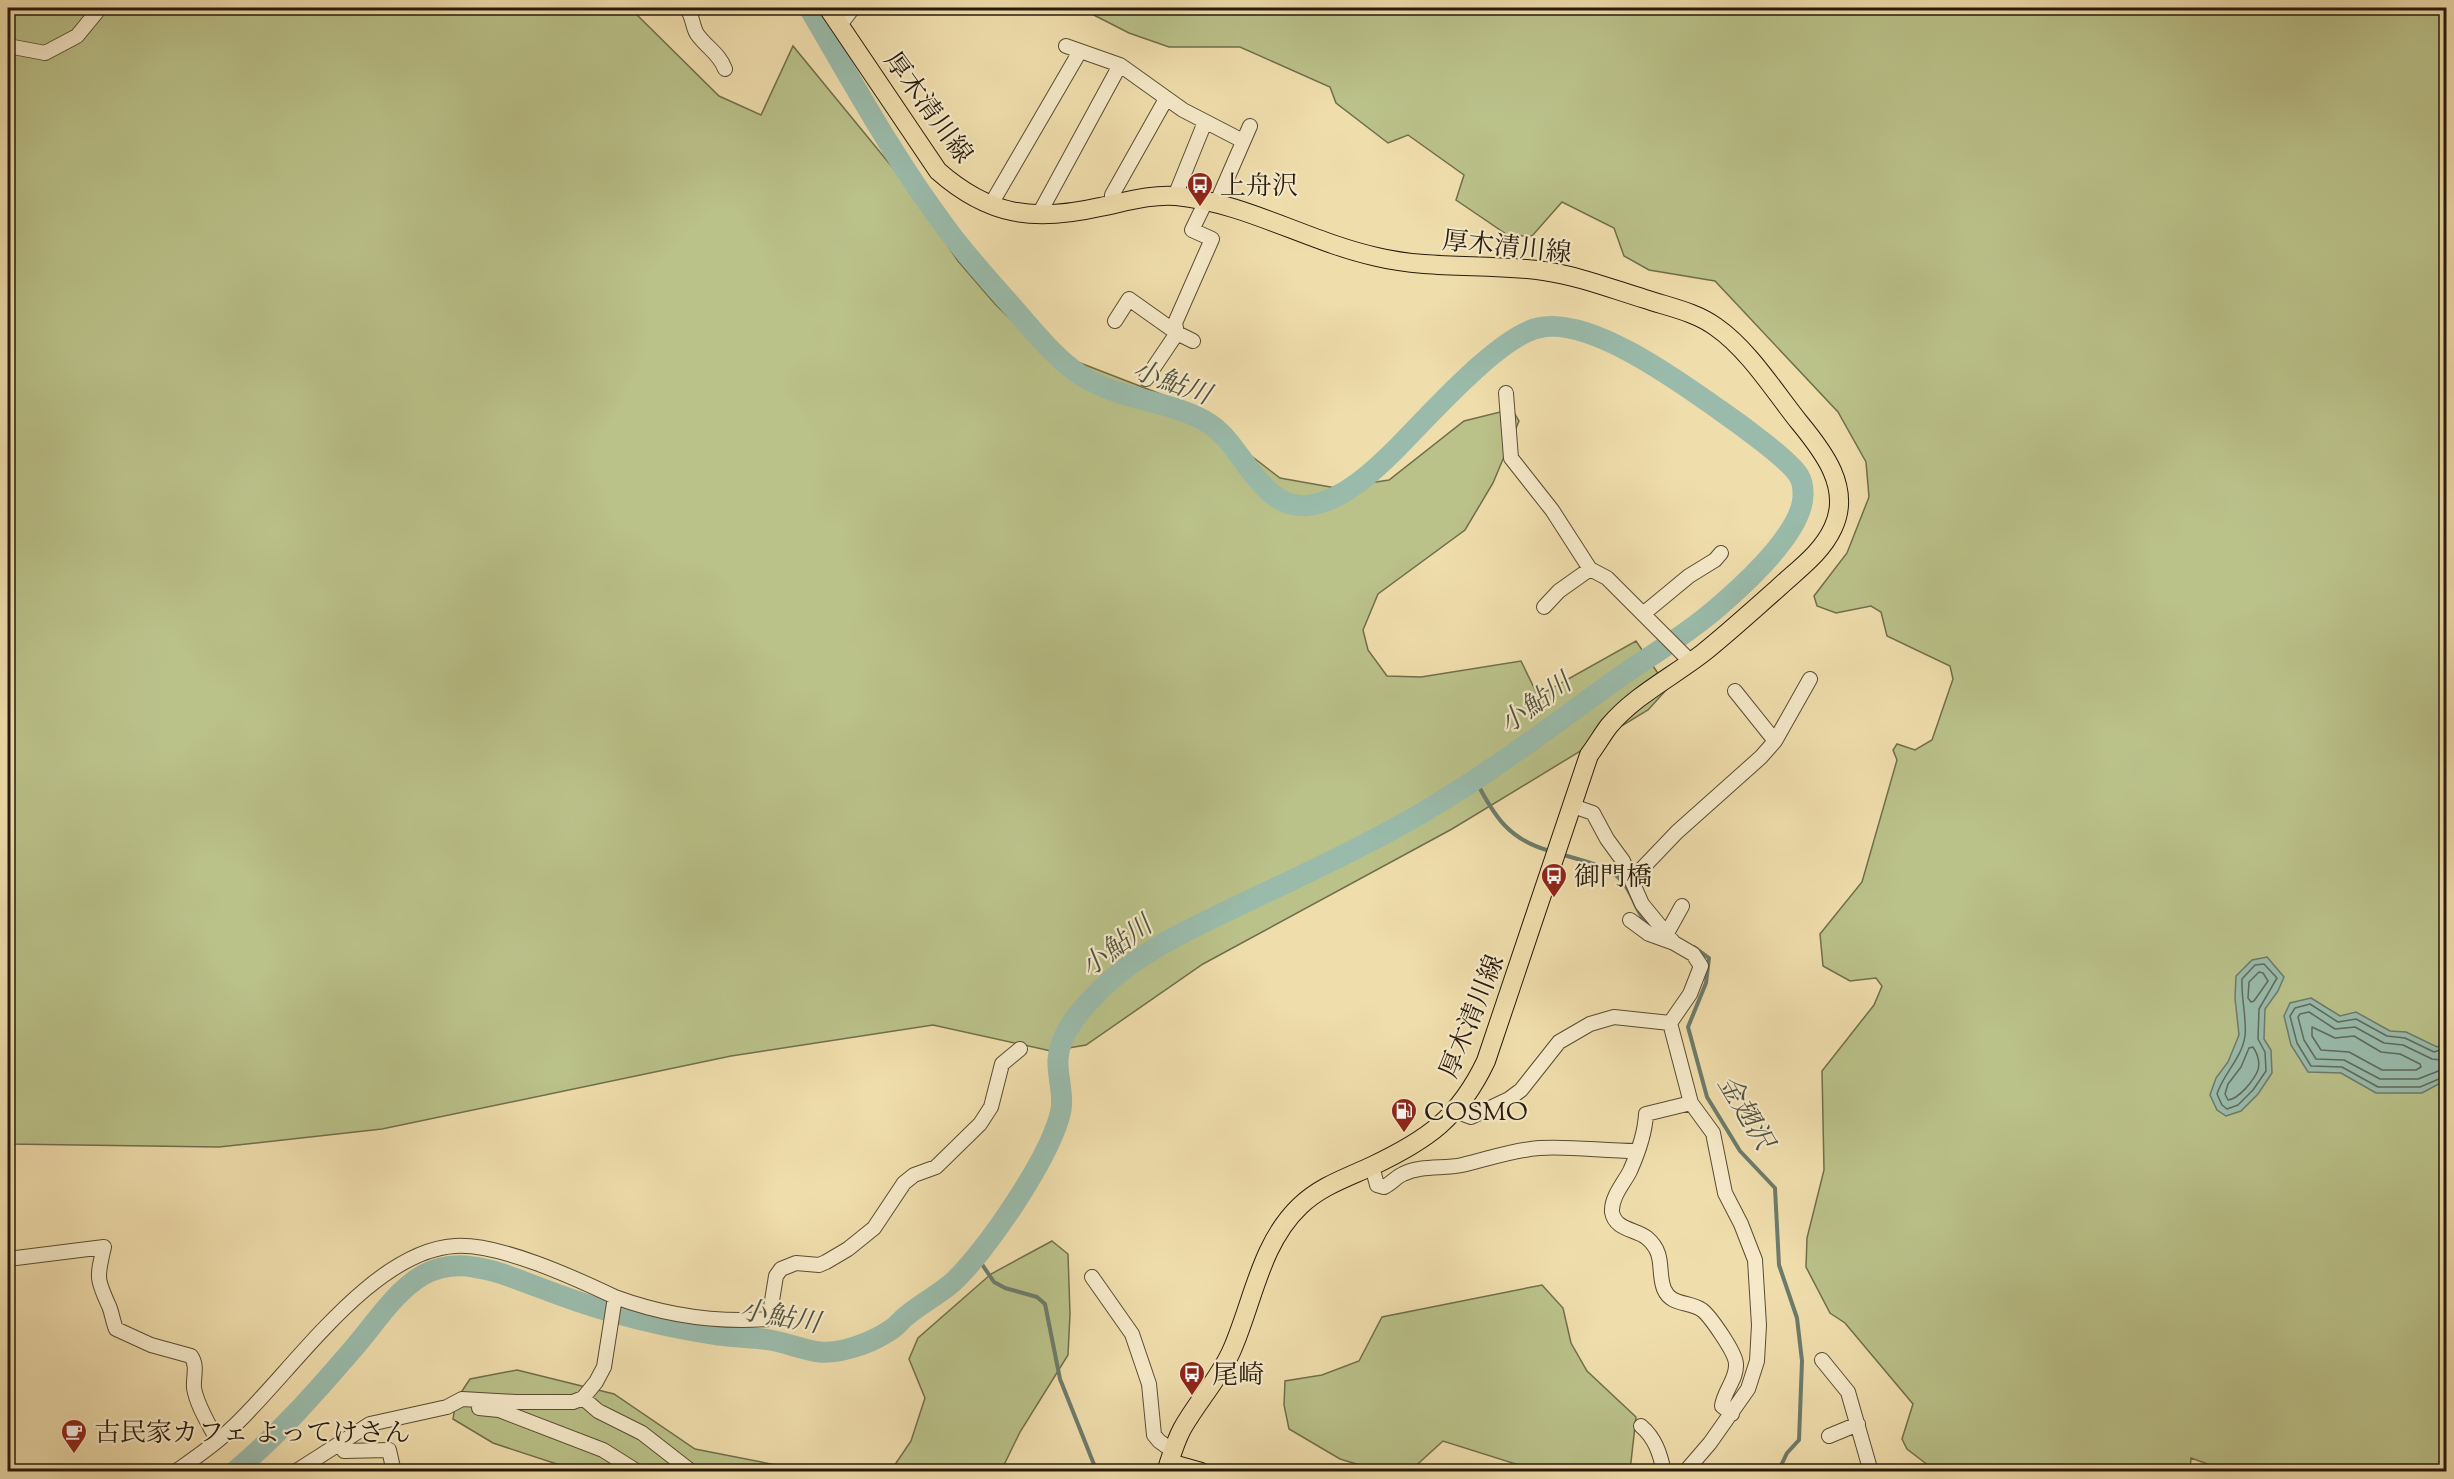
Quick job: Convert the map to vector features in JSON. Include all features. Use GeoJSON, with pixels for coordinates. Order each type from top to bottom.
{"type":"FeatureCollection","features":[{"type":"Feature","properties":{"kind":"main road","name":"厚木清川線"},"geometry":{"type":"LineString","coordinates":[[828,8],[938,171],[958,189],[990,206],[1039,214],[1074,213],[1112,204],[1161,196],[1176,196],[1211,202],[1345,250],[1383,259],[1480,268],[1541,270],[1572,276],[1697,316],[1717,327],[1737,345],[1823,451],[1836,478],[1839,501],[1835,525],[1822,549],[1717,642],[1634,703],[1610,725],[1589,755],[1554,864],[1486,1061],[1478,1078],[1455,1111],[1442,1124],[1372,1166],[1316,1192],[1285,1222],[1264,1260],[1231,1353],[1212,1386],[1182,1429],[1169,1462]]}},
{"type":"Feature","properties":{"kind":"main road"},"geometry":{"type":"LineString","coordinates":[[1169,1462],[1201,1472]]}},
{"type":"Feature","properties":{"kind":"street"},"geometry":{"type":"LineString","coordinates":[[8,46],[45,52],[77,36],[100,8]]}},
{"type":"Feature","properties":{"kind":"street"},"geometry":{"type":"LineString","coordinates":[[686,8],[690,12],[697,34],[721,59],[725,69]]}},
{"type":"Feature","properties":{"kind":"street"},"geometry":{"type":"LineString","coordinates":[[840,26],[853,8]]}},
{"type":"Feature","properties":{"kind":"street"},"geometry":{"type":"LineString","coordinates":[[1066,46],[1120,66],[1166,99],[1243,141]]}},
{"type":"Feature","properties":{"kind":"street"},"geometry":{"type":"LineString","coordinates":[[990,206],[1079,52]]}},
{"type":"Feature","properties":{"kind":"street"},"geometry":{"type":"LineString","coordinates":[[1039,214],[1120,66]]}},
{"type":"Feature","properties":{"kind":"street"},"geometry":{"type":"LineString","coordinates":[[1112,204],[1112,195],[1166,99]]}},
{"type":"Feature","properties":{"kind":"street"},"geometry":{"type":"LineString","coordinates":[[1176,196],[1205,122]]}},
{"type":"Feature","properties":{"kind":"street"},"geometry":{"type":"LineString","coordinates":[[1146,379],[1176,333],[1175,323],[1212,239],[1192,230],[1211,202],[1250,126]]}},
{"type":"Feature","properties":{"kind":"street"},"geometry":{"type":"LineString","coordinates":[[1115,321],[1129,299],[1176,333],[1193,341]]}},
{"type":"Feature","properties":{"kind":"street"},"geometry":{"type":"LineString","coordinates":[[1506,393],[1511,458],[1552,510],[1590,569],[1607,578],[1691,662]]}},
{"type":"Feature","properties":{"kind":"street"},"geometry":{"type":"LineString","coordinates":[[1645,616],[1689,576],[1715,560],[1721,553]]}},
{"type":"Feature","properties":{"kind":"street"},"geometry":{"type":"LineString","coordinates":[[1544,607],[1559,591],[1590,569]]}},
{"type":"Feature","properties":{"kind":"street"},"geometry":{"type":"LineString","coordinates":[[1632,879],[1677,832],[1761,757],[1775,741],[1810,679]]}},
{"type":"Feature","properties":{"kind":"street"},"geometry":{"type":"LineString","coordinates":[[1735,692],[1775,741]]}},
{"type":"Feature","properties":{"kind":"street"},"geometry":{"type":"LineString","coordinates":[[1573,806],[1593,813],[1632,879],[1642,904],[1671,938],[1692,954],[1701,966],[1690,994],[1671,1023],[1691,1103],[1713,1133],[1725,1193],[1741,1224],[1755,1260],[1759,1325],[1757,1361],[1748,1389],[1732,1414],[1684,1472]]}},
{"type":"Feature","properties":{"kind":"street"},"geometry":{"type":"LineString","coordinates":[[1671,938],[1682,906]]}},
{"type":"Feature","properties":{"kind":"street"},"geometry":{"type":"LineString","coordinates":[[1630,920],[1649,934],[1671,938]]}},
{"type":"Feature","properties":{"kind":"street"},"geometry":{"type":"LineString","coordinates":[[1455,1111],[1471,1117],[1509,1099],[1521,1090],[1559,1042],[1590,1024],[1614,1017],[1671,1023]]}},
{"type":"Feature","properties":{"kind":"street"},"geometry":{"type":"LineString","coordinates":[[175,1472],[232,1428],[348,1304],[401,1264],[422,1253],[458,1246],[507,1254],[615,1298],[651,1309],[708,1318],[769,1319],[776,1276],[781,1269],[796,1263],[819,1265],[826,1262],[848,1249],[874,1228],[903,1183],[914,1175],[941,1164],[980,1124],[991,1107],[1002,1064],[1020,1049]]}},
{"type":"Feature","properties":{"kind":"street"},"geometry":{"type":"LineString","coordinates":[[1691,1103],[1646,1114],[1645,1132],[1630,1170],[1616,1195],[1612,1212],[1618,1225],[1647,1238],[1656,1249],[1662,1262],[1664,1289],[1674,1302],[1703,1311],[1733,1352],[1736,1363],[1733,1378],[1723,1395],[1722,1406],[1732,1414]]}},
{"type":"Feature","properties":{"kind":"street"},"geometry":{"type":"LineString","coordinates":[[1372,1166],[1377,1185],[1384,1187],[1401,1174],[1415,1170],[1461,1165],[1483,1158],[1537,1148],[1577,1147],[1601,1151],[1636,1151]]}},
{"type":"Feature","properties":{"kind":"street"},"geometry":{"type":"LineString","coordinates":[[8,1259],[104,1247],[98,1284],[110,1307],[116,1329],[151,1345],[191,1356],[195,1365],[194,1388],[198,1403],[217,1440]]}},
{"type":"Feature","properties":{"kind":"street"},"geometry":{"type":"LineString","coordinates":[[1092,1277],[1132,1334],[1149,1384],[1155,1435],[1169,1462]]}},
{"type":"Feature","properties":{"kind":"street"},"geometry":{"type":"LineString","coordinates":[[295,1472],[370,1424],[447,1407],[462,1399],[515,1402],[573,1401],[583,1398],[604,1367],[615,1298]]}},
{"type":"Feature","properties":{"kind":"street"},"geometry":{"type":"LineString","coordinates":[[1822,1360],[1848,1392],[1871,1472]]}},
{"type":"Feature","properties":{"kind":"street"},"geometry":{"type":"LineString","coordinates":[[583,1398],[598,1411],[642,1433],[692,1472]]}},
{"type":"Feature","properties":{"kind":"street"},"geometry":{"type":"LineString","coordinates":[[447,1407],[499,1410],[603,1450],[638,1472]]}},
{"type":"Feature","properties":{"kind":"street"},"geometry":{"type":"LineString","coordinates":[[1829,1436],[1858,1424]]}},
{"type":"Feature","properties":{"kind":"street"},"geometry":{"type":"LineString","coordinates":[[1641,1425],[1650,1434],[1659,1452],[1664,1472]]}},
{"type":"Feature","properties":{"kind":"street"},"geometry":{"type":"LineString","coordinates":[[344,1451],[389,1450],[394,1472]]}},
{"type":"Feature","properties":{"kind":"green space"},"geometry":{"type":"Polygon","coordinates":[[[8,8],[630,8],[719,96],[761,115],[793,46],[907,185],[958,261],[995,304],[1039,347],[1181,402],[1280,478],[1336,488],[1389,480],[1464,421],[1512,409],[1519,421],[1493,483],[1465,530],[1378,594],[1363,630],[1368,650],[1387,676],[1421,677],[1521,661],[1538,696],[1636,641],[1668,688],[1648,710],[1452,829],[1203,964],[1086,1045],[1051,1051],[933,1025],[731,1056],[382,1129],[219,1147],[8,1144],[8,8]]]}},
{"type":"Feature","properties":{"kind":"green space"},"geometry":{"type":"Polygon","coordinates":[[[1080,8],[2446,8],[2446,1471],[2227,1471],[2191,1458],[2190,1471],[1937,1472],[1907,1449],[1902,1439],[1913,1404],[1845,1323],[1830,1313],[1806,1267],[1807,1238],[1824,1170],[1822,1071],[1874,1005],[1882,986],[1876,978],[1850,981],[1823,966],[1820,934],[1862,882],[1897,760],[1893,750],[1897,744],[1915,750],[1932,740],[1953,679],[1950,666],[1887,636],[1881,612],[1871,606],[1836,613],[1817,606],[1814,596],[1847,553],[1869,497],[1866,462],[1838,412],[1715,281],[1649,270],[1624,256],[1614,228],[1562,202],[1532,236],[1509,236],[1456,200],[1464,175],[1408,135],[1388,143],[1336,103],[1330,87],[1240,47],[1169,47],[1129,33],[1080,8]]]}},
{"type":"Feature","properties":{"kind":"green space"},"geometry":{"type":"Polygon","coordinates":[[[1052,1241],[1068,1254],[1070,1314],[1068,1355],[1020,1432],[1001,1471],[878,1471],[892,1469],[911,1441],[925,1398],[909,1359],[918,1338],[991,1274],[1052,1241]]]}},
{"type":"Feature","properties":{"kind":"green space"},"geometry":{"type":"Polygon","coordinates":[[[1542,1285],[1563,1308],[1571,1343],[1587,1371],[1636,1417],[1630,1471],[1538,1471],[1443,1441],[1410,1471],[1379,1471],[1340,1459],[1289,1429],[1284,1405],[1285,1381],[1322,1375],[1359,1361],[1382,1317],[1542,1285]]]}},
{"type":"Feature","properties":{"kind":"green space"},"geometry":{"type":"Polygon","coordinates":[[[517,1370],[614,1394],[695,1449],[807,1471],[578,1471],[493,1443],[453,1419],[456,1400],[470,1379],[517,1370]]]}},
{"type":"Feature","properties":{"kind":"water"},"geometry":{"type":"Polygon","coordinates":[[[2267,957],[2284,977],[2278,991],[2265,1009],[2264,1039],[2271,1050],[2272,1073],[2258,1094],[2241,1111],[2226,1116],[2217,1110],[2210,1095],[2216,1078],[2228,1062],[2239,1035],[2235,998],[2236,976],[2252,960],[2267,957]]]}},
{"type":"Feature","properties":{"kind":"water"},"geometry":{"type":"Polygon","coordinates":[[[2311,998],[2340,1016],[2356,1012],[2390,1031],[2406,1032],[2437,1047],[2446,1041],[2446,1080],[2422,1093],[2376,1093],[2341,1073],[2308,1072],[2291,1045],[2284,1016],[2290,1003],[2311,998]]]}},
{"type":"Feature","properties":{"kind":"waterway","name":"小鮎川"},"geometry":{"type":"LineString","coordinates":[[234,1472],[296,1413],[403,1290],[423,1275],[448,1266],[481,1268],[588,1305],[681,1329],[770,1340],[820,1352],[853,1348],[890,1331],[910,1313],[952,1283],[966,1269],[1016,1202],[1045,1152],[1061,1110],[1058,1059],[1063,1039],[1080,1011],[1102,988],[1153,949],[1386,833],[1445,799],[1503,761],[1712,612],[1748,580],[1774,552],[1786,537],[1801,507],[1803,489],[1799,476],[1786,461],[1751,432],[1682,384],[1633,354],[1582,331],[1559,327],[1538,328],[1503,346],[1444,399],[1378,466],[1358,483],[1336,497],[1312,505],[1294,505],[1279,499],[1266,489],[1222,434],[1210,424],[1180,410],[1098,385],[1072,369],[1044,343],[968,255],[925,199],[907,173],[809,8]]}},
{"type":"Feature","properties":{"kind":"waterway","name":"金翅沢"},"geometry":{"type":"LineString","coordinates":[[1476,781],[1489,805],[1504,825],[1524,840],[1550,851]]}},
{"type":"Feature","properties":{"kind":"waterway","name":"金翅沢"},"geometry":{"type":"LineString","coordinates":[[1560,854],[1608,870],[1615,875],[1626,886],[1642,917],[1653,926]]}},
{"type":"Feature","properties":{"kind":"waterway","name":"金翅沢"},"geometry":{"type":"LineString","coordinates":[[1694,947],[1709,958],[1706,983],[1688,1027],[1707,1097],[1740,1151],[1775,1188],[1779,1265],[1797,1318],[1802,1361],[1799,1440],[1787,1453],[1778,1472]]}},
{"type":"Feature","properties":{"kind":"waterway"},"geometry":{"type":"LineString","coordinates":[[977,1257],[994,1282],[1005,1288],[1037,1297],[1045,1304],[1060,1379],[1097,1472]]}},
{"type":"Feature","properties":{"kind":"place","name":"上舟沢"},"geometry":{"type":"Point","coordinates":[1200,208]}},
{"type":"Feature","properties":{"kind":"place","name":"御門橋"},"geometry":{"type":"Point","coordinates":[1554,899]}},
{"type":"Feature","properties":{"kind":"place","name":"COSMO"},"geometry":{"type":"Point","coordinates":[1404,1134]}},
{"type":"Feature","properties":{"kind":"place","name":"尾崎"},"geometry":{"type":"Point","coordinates":[1192,1397]}},
{"type":"Feature","properties":{"kind":"place","name":"古民家カフェ よってけさん"},"geometry":{"type":"Point","coordinates":[74,1455]}}]}
